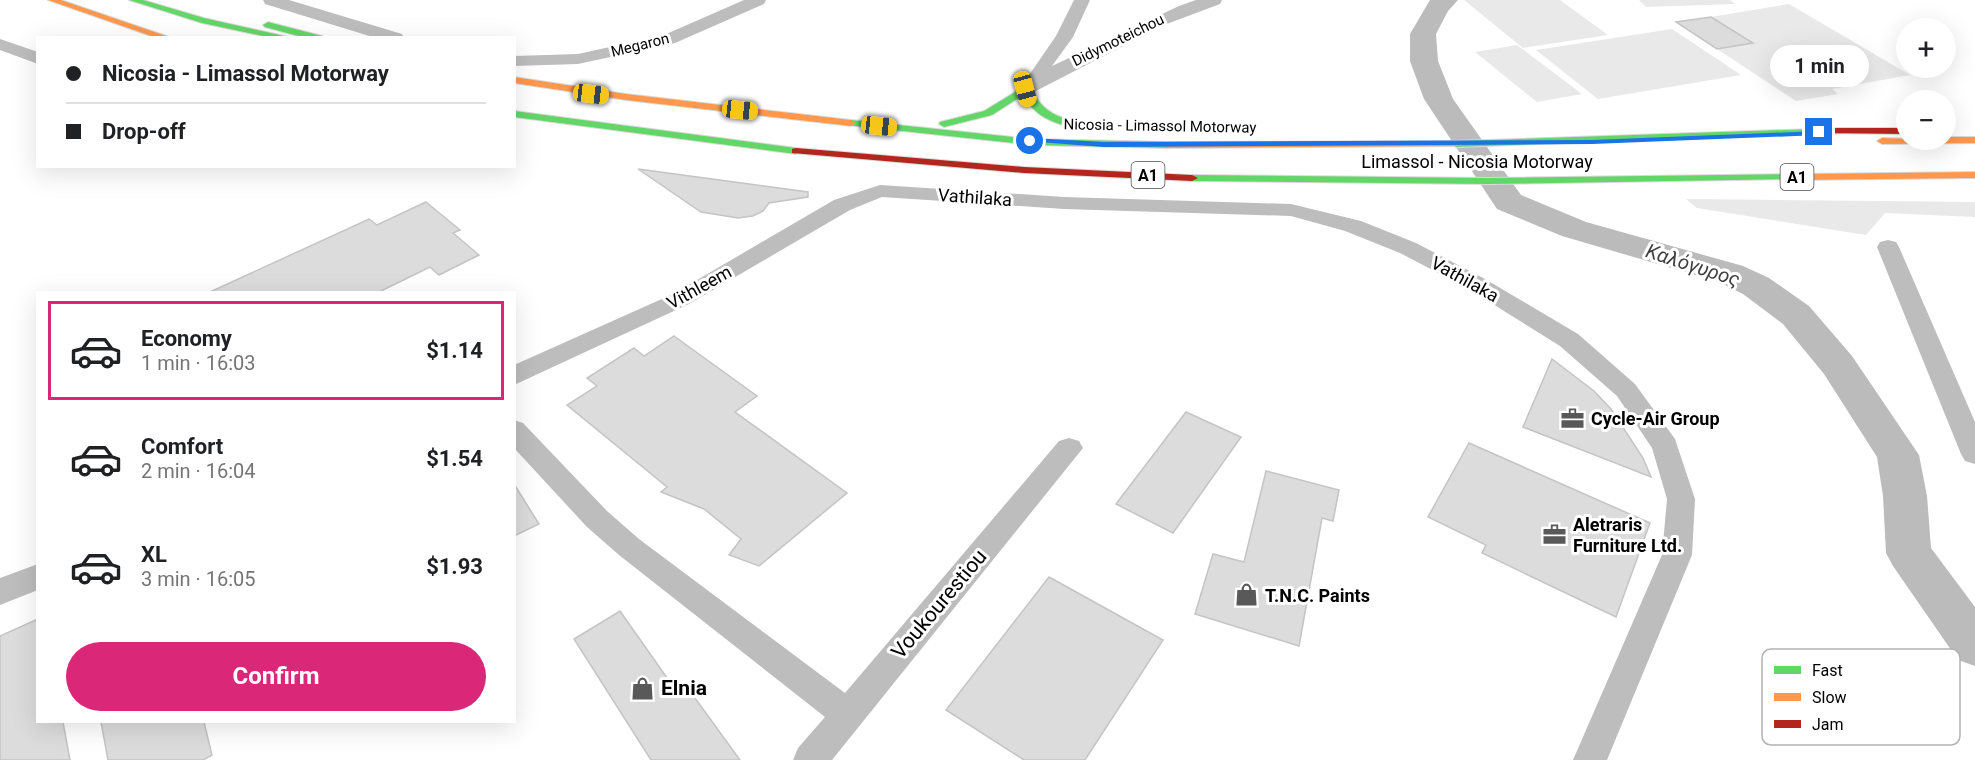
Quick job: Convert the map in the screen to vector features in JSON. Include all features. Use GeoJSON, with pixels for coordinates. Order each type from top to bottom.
{"type":"FeatureCollection","features":[{"type":"Feature","properties":{"kind":"highway"},"geometry":{"type":"LineString","coordinates":[[52,0],[162,36]]}},
{"type":"Feature","properties":{"kind":"highway"},"geometry":{"type":"LineString","coordinates":[[133,0],[202,20],[279,36]]}},
{"type":"Feature","properties":{"kind":"highway"},"geometry":{"type":"LineString","coordinates":[[176,0],[311,36]]}},
{"type":"Feature","properties":{"kind":"highway","name":"Nicosia - Limassol Motorway"},"geometry":{"type":"LineString","coordinates":[[516,80],[591,94],[879,126],[986,137],[1104,145],[1975,140]]}},
{"type":"Feature","properties":{"kind":"highway"},"geometry":{"type":"LineString","coordinates":[[879,126],[937,125],[980,118],[996,111],[1025,89],[1029,101],[1042,115],[1062,124],[1102,128]]}},
{"type":"Feature","properties":{"kind":"highway","name":"Limassol - Nicosia Motorway"},"geometry":{"type":"LineString","coordinates":[[516,114],[815,153],[968,166],[1196,178],[1484,186],[1975,175]]}},
{"type":"Feature","properties":{"kind":"highway"},"geometry":{"type":"LineString","coordinates":[[1516,128],[1896,131]]}},
{"type":"Feature","properties":{"kind":"highway"},"geometry":{"type":"LineString","coordinates":[[1956,131],[1975,130]]}},
{"type":"Feature","properties":{"kind":"highway"},"geometry":{"type":"LineString","coordinates":[[1595,142],[1841,131]]}},
{"type":"Feature","properties":{"kind":"highway"},"geometry":{"type":"LineString","coordinates":[[1623,184],[1816,191]]}},
{"type":"Feature","properties":{"kind":"street"},"geometry":{"type":"LineString","coordinates":[[271,0],[389,36]]}},
{"type":"Feature","properties":{"kind":"street","name":"Megaron"},"geometry":{"type":"LineString","coordinates":[[516,61],[578,59],[669,39],[758,0]]}},
{"type":"Feature","properties":{"kind":"street"},"geometry":{"type":"LineString","coordinates":[[1025,89],[1064,37],[1082,0]]}},
{"type":"Feature","properties":{"kind":"street","name":"Didymoteichou"},"geometry":{"type":"LineString","coordinates":[[1025,89],[1044,76],[1140,29],[1182,10],[1214,0]]}},
{"type":"Feature","properties":{"kind":"street"},"geometry":{"type":"LineString","coordinates":[[0,44],[36,58]]}},
{"type":"Feature","properties":{"kind":"street","name":"Vithleem"},"geometry":{"type":"LineString","coordinates":[[516,375],[681,299],[842,205],[880,191]]}},
{"type":"Feature","properties":{"kind":"street","name":"Vathilaka"},"geometry":{"type":"LineString","coordinates":[[880,191],[1064,203],[1292,210],[1353,226],[1408,248],[1477,284],[1569,340],[1626,390],[1665,446],[1681,499],[1677,555],[1590,760]]}},
{"type":"Feature","properties":{"kind":"street"},"geometry":{"type":"LineString","coordinates":[[1888,247],[1975,454]]}},
{"type":"Feature","properties":{"kind":"street"},"geometry":{"type":"LineString","coordinates":[[516,432],[597,519],[629,547],[847,714]]}},
{"type":"Feature","properties":{"kind":"street","name":"Voukourestiou"},"geometry":{"type":"LineString","coordinates":[[810,760],[1069,448]]}},
{"type":"Feature","properties":{"kind":"street"},"geometry":{"type":"LineString","coordinates":[[0,592],[36,577]]}},
{"type":"Feature","properties":{"kind":"shaded area"},"geometry":{"type":"Polygon","coordinates":[[[1464,0],[1560,0],[1608,35],[1523,48],[1464,0]]]}},
{"type":"Feature","properties":{"kind":"shaded area"},"geometry":{"type":"Polygon","coordinates":[[[1639,0],[1730,0],[1735,4],[1646,7],[1639,0]]]}},
{"type":"Feature","properties":{"kind":"shaded area"},"geometry":{"type":"Polygon","coordinates":[[[1789,4],[1896,67],[1896,78],[1832,89],[1838,94],[1796,101],[1717,49],[1752,42],[1711,17],[1789,4]]]}},
{"type":"Feature","properties":{"kind":"shaded area"},"geometry":{"type":"Polygon","coordinates":[[[1672,29],[1741,75],[1598,99],[1536,50],[1672,29]]]}},
{"type":"Feature","properties":{"kind":"shaded area"},"geometry":{"type":"Polygon","coordinates":[[[1517,45],[1582,94],[1537,102],[1475,52],[1517,45]]]}},
{"type":"Feature","properties":{"kind":"shaded area"},"geometry":{"type":"Polygon","coordinates":[[[1686,199],[1975,202],[1975,217],[1885,213],[1866,235],[1697,208],[1686,199]]]}},
{"type":"Feature","properties":{"kind":"building"},"geometry":{"type":"Polygon","coordinates":[[[1711,17],[1753,43],[1717,49],[1676,22],[1711,17]]]}},
{"type":"Feature","properties":{"kind":"building"},"geometry":{"type":"Polygon","coordinates":[[[638,169],[808,192],[808,197],[769,203],[763,211],[753,216],[738,218],[701,212],[638,169]]]}},
{"type":"Feature","properties":{"kind":"building"},"geometry":{"type":"Polygon","coordinates":[[[426,202],[460,230],[453,233],[479,255],[439,275],[430,267],[381,291],[212,291],[369,219],[377,225],[426,202]]]}},
{"type":"Feature","properties":{"kind":"building"},"geometry":{"type":"Polygon","coordinates":[[[674,336],[757,396],[735,412],[847,493],[759,566],[729,555],[741,539],[704,509],[661,492],[667,487],[567,405],[597,386],[587,378],[634,348],[644,356],[674,336]]]}},
{"type":"Feature","properties":{"kind":"building","name":"Cycle-Air Group"},"geometry":{"type":"Polygon","coordinates":[[[1552,359],[1594,391],[1611,409],[1643,458],[1651,477],[1523,427],[1552,359]]]}},
{"type":"Feature","properties":{"kind":"building"},"geometry":{"type":"Polygon","coordinates":[[[1186,412],[1241,437],[1173,533],[1116,504],[1186,412]]]}},
{"type":"Feature","properties":{"kind":"building","name":"Aletraris Furniture Ltd."},"geometry":{"type":"Polygon","coordinates":[[[1469,443],[1650,523],[1616,617],[1482,553],[1486,545],[1428,517],[1469,443]]]}},
{"type":"Feature","properties":{"kind":"building"},"geometry":{"type":"Polygon","coordinates":[[[1266,471],[1339,490],[1333,521],[1322,518],[1299,646],[1195,614],[1213,554],[1244,562],[1266,471]]]}},
{"type":"Feature","properties":{"kind":"building"},"geometry":{"type":"Polygon","coordinates":[[[516,487],[539,524],[516,535],[516,487]]]}},
{"type":"Feature","properties":{"kind":"building"},"geometry":{"type":"Polygon","coordinates":[[[1049,577],[1163,640],[1085,760],[1024,760],[946,710],[1049,577]]]}},
{"type":"Feature","properties":{"kind":"building","name":"Elnia"},"geometry":{"type":"Polygon","coordinates":[[[620,611],[667,678],[695,698],[740,760],[651,760],[574,639],[620,611]]]}},
{"type":"Feature","properties":{"kind":"building"},"geometry":{"type":"Polygon","coordinates":[[[36,620],[36,723],[63,723],[70,760],[0,760],[0,636],[36,620]]]}},
{"type":"Feature","properties":{"kind":"building"},"geometry":{"type":"Polygon","coordinates":[[[101,723],[204,723],[212,755],[203,760],[108,760],[101,723]]]}},
{"type":"Feature","properties":{"kind":"waterway","name":"Καλόγυρος"},"geometry":{"type":"LineString","coordinates":[[1445,0],[1437,7],[1423,34],[1424,61],[1439,99],[1509,202],[1574,229],[1731,274],[1756,286],[1796,315],[1838,365],[1898,455],[1905,496],[1909,553],[1975,645]]}},
{"type":"Feature","properties":{"kind":"traffic: fast"},"geometry":{"type":"LineString","coordinates":[[133,0],[202,20],[279,36]]}},
{"type":"Feature","properties":{"kind":"traffic: fast"},"geometry":{"type":"LineString","coordinates":[[268,25],[311,36]]}},
{"type":"Feature","properties":{"kind":"traffic: fast"},"geometry":{"type":"LineString","coordinates":[[944,124],[988,113],[1025,89],[1036,107],[1052,118],[1091,127]]}},
{"type":"Feature","properties":{"kind":"traffic: fast"},"geometry":{"type":"LineString","coordinates":[[516,114],[796,151]]}},
{"type":"Feature","properties":{"kind":"traffic: fast"},"geometry":{"type":"LineString","coordinates":[[851,123],[1033,142],[1168,145]]}},
{"type":"Feature","properties":{"kind":"traffic: fast"},"geometry":{"type":"LineString","coordinates":[[1456,144],[1841,131]]}},
{"type":"Feature","properties":{"kind":"traffic: fast"},"geometry":{"type":"LineString","coordinates":[[1192,178],[1488,181],[1798,177]]}},
{"type":"Feature","properties":{"kind":"traffic: slow"},"geometry":{"type":"LineString","coordinates":[[52,0],[162,36]]}},
{"type":"Feature","properties":{"kind":"traffic: slow"},"geometry":{"type":"LineString","coordinates":[[516,80],[626,97],[851,123]]}},
{"type":"Feature","properties":{"kind":"traffic: slow"},"geometry":{"type":"LineString","coordinates":[[1882,141],[1975,140]]}},
{"type":"Feature","properties":{"kind":"traffic: slow"},"geometry":{"type":"LineString","coordinates":[[1168,145],[1456,144]]}},
{"type":"Feature","properties":{"kind":"traffic: slow"},"geometry":{"type":"LineString","coordinates":[[1798,177],[1975,175]]}},
{"type":"Feature","properties":{"kind":"traffic: jam"},"geometry":{"type":"LineString","coordinates":[[1820,131],[1896,131]]}},
{"type":"Feature","properties":{"kind":"traffic: jam"},"geometry":{"type":"LineString","coordinates":[[796,151],[1024,170],[1192,178]]}},
{"type":"Feature","properties":{"kind":"place","name":"Cycle-Air Group"},"geometry":{"type":"Point","coordinates":[1573,418]}},
{"type":"Feature","properties":{"kind":"place","name":"Aletraris Furniture Ltd."},"geometry":{"type":"Point","coordinates":[1555,534]}},
{"type":"Feature","properties":{"kind":"place","name":"T.N.C. Paints"},"geometry":{"type":"Point","coordinates":[1247,595]}},
{"type":"Feature","properties":{"kind":"place","name":"Elnia"},"geometry":{"type":"Point","coordinates":[643,688]}},
{"type":"Feature","properties":{"kind":"route"},"geometry":{"type":"LineString","coordinates":[[1030,141],[1104,145],[1458,144],[1592,142],[1819,132]]}}]}
